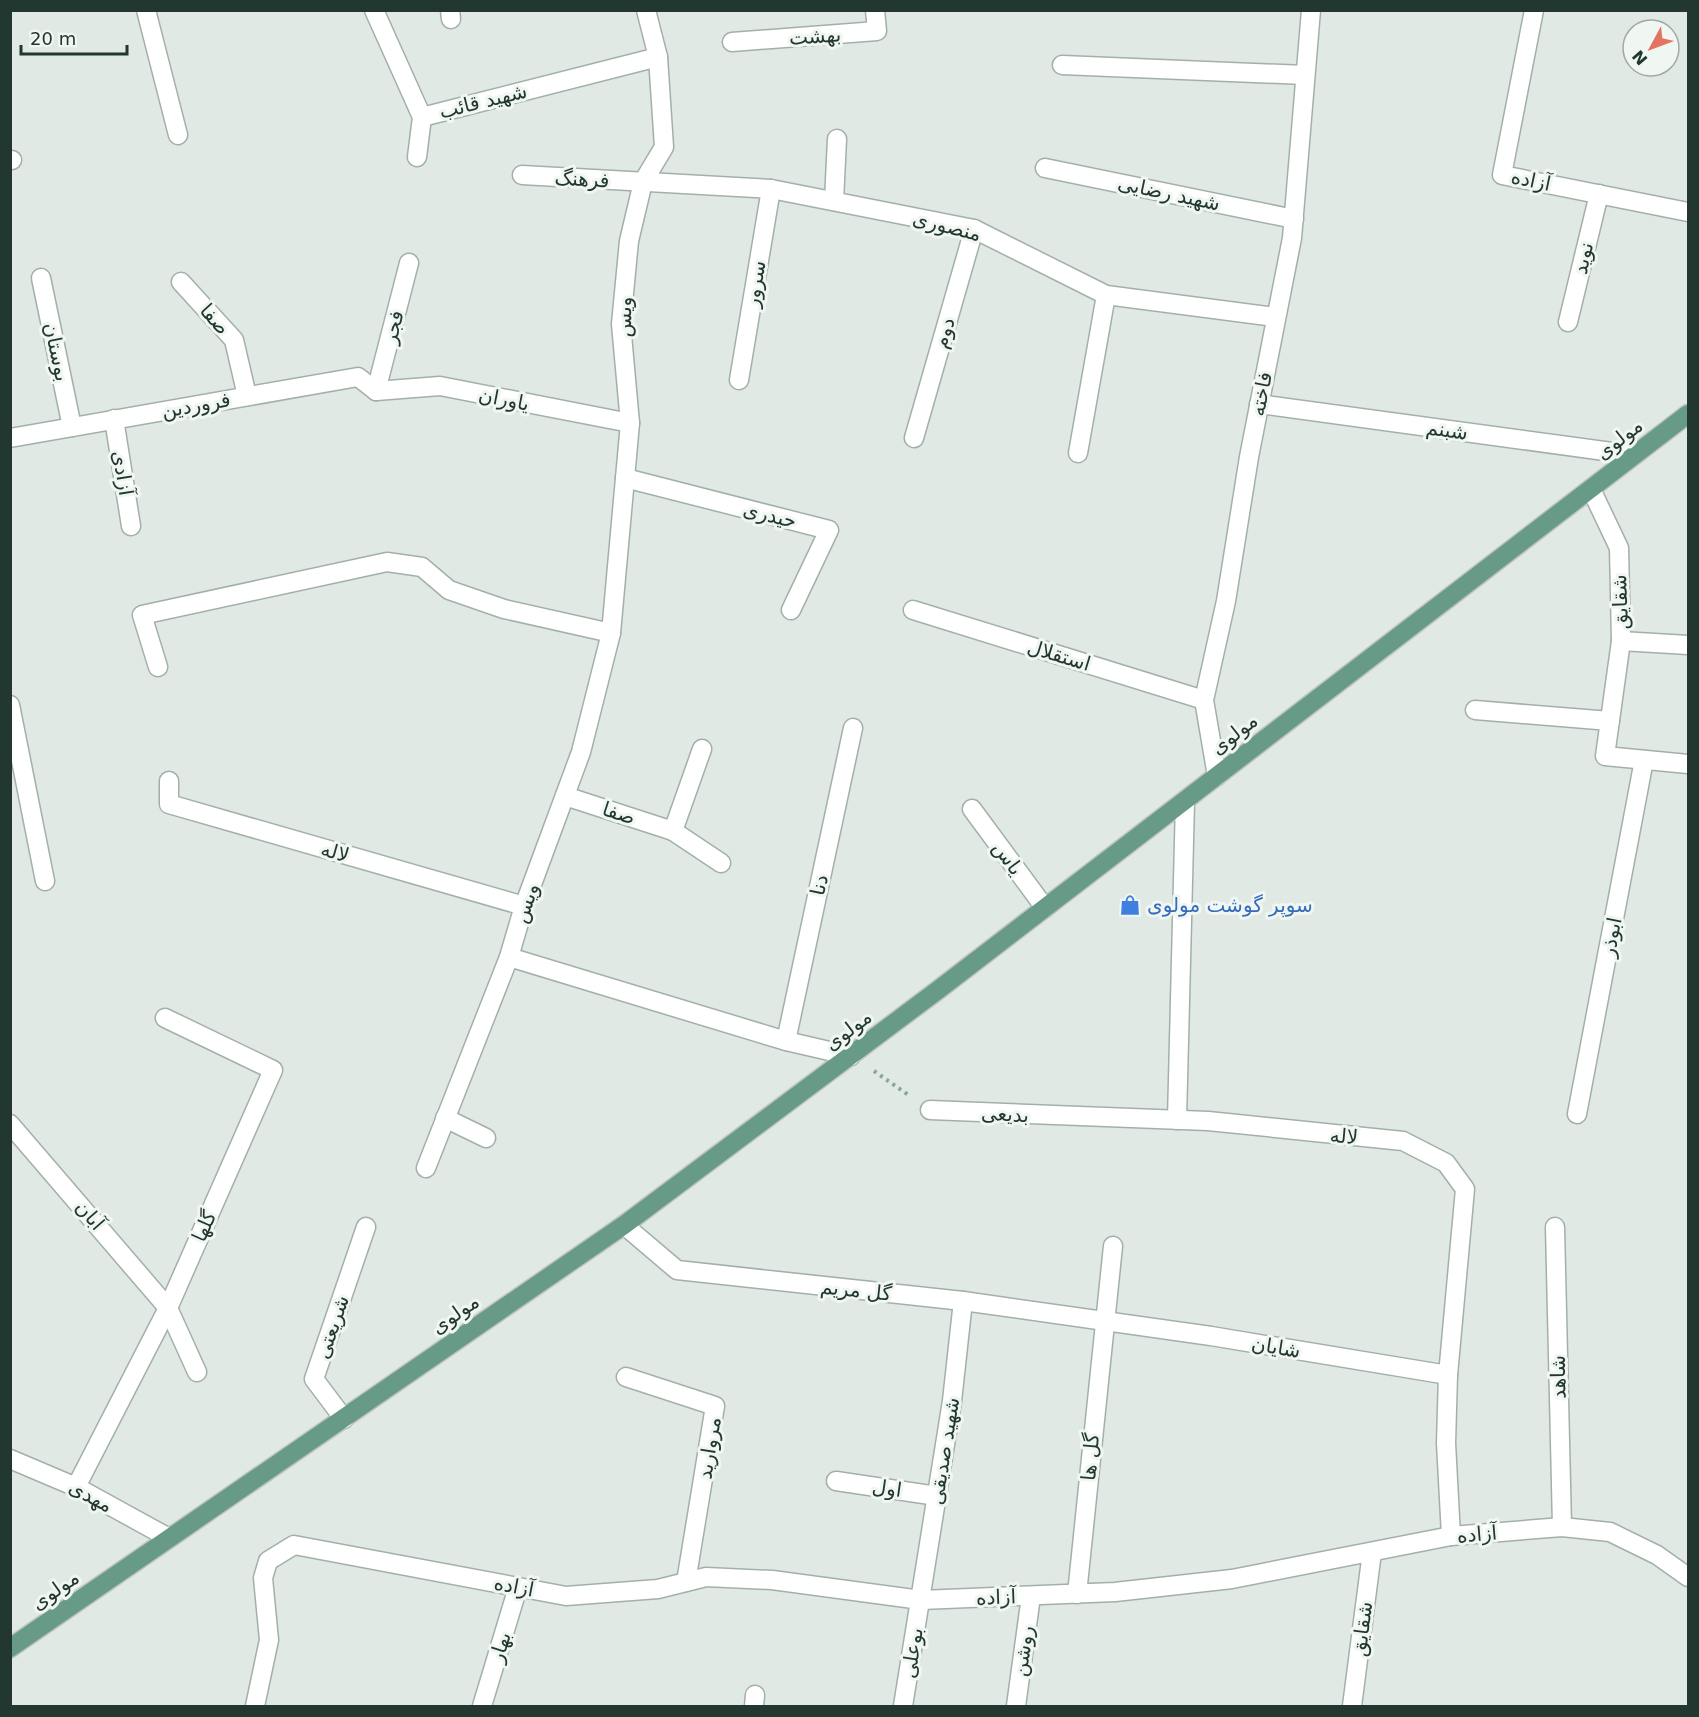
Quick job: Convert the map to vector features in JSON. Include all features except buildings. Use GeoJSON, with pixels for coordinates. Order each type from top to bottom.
{"type":"FeatureCollection","features":[{"type":"Feature","properties":{"kind":"main road","name":"مولوی"},"geometry":{"type":"LineString","coordinates":[[10,1648],[624,1225],[851,1056],[1689,414]]}},
{"type":"Feature","properties":{"kind":"street"},"geometry":{"type":"LineString","coordinates":[[146,10],[178,135]]}},
{"type":"Feature","properties":{"kind":"street","name":"شهید قائب"},"geometry":{"type":"LineString","coordinates":[[374,10],[422,117],[658,57]]}},
{"type":"Feature","properties":{"kind":"street","name":"ویس"},"geometry":{"type":"LineString","coordinates":[[426,1168],[509,957],[524,906],[581,752],[611,633],[630,423],[621,324],[629,241],[643,182],[664,147],[658,57],[646,10]]}},
{"type":"Feature","properties":{"kind":"street","name":"بهشت"},"geometry":{"type":"LineString","coordinates":[[732,42],[877,31],[875,10]]}},
{"type":"Feature","properties":{"kind":"street","name":"فاخته"},"geometry":{"type":"LineString","coordinates":[[1217,776],[1204,700],[1226,601],[1259,404],[1294,219],[1311,10]]}},
{"type":"Feature","properties":{"kind":"street","name":"آزاده"},"geometry":{"type":"LineString","coordinates":[[1534,10],[1502,175],[1689,212]]}},
{"type":"Feature","properties":{"kind":"street"},"geometry":{"type":"LineString","coordinates":[[1062,64],[1305,75]]}},
{"type":"Feature","properties":{"kind":"street"},"geometry":{"type":"LineString","coordinates":[[417,157],[422,117]]}},
{"type":"Feature","properties":{"kind":"street"},"geometry":{"type":"LineString","coordinates":[[834,201],[837,139]]}},
{"type":"Feature","properties":{"kind":"street","name":"شهید رضایی"},"geometry":{"type":"LineString","coordinates":[[1045,168],[1294,219]]}},
{"type":"Feature","properties":{"kind":"street","name":"فرهنگ"},"geometry":{"type":"LineString","coordinates":[[522,175],[643,182]]}},
{"type":"Feature","properties":{"kind":"street","name":"منصوری"},"geometry":{"type":"LineString","coordinates":[[643,182],[771,189],[974,229],[1106,295],[1275,317]]}},
{"type":"Feature","properties":{"kind":"street","name":"سرور"},"geometry":{"type":"LineString","coordinates":[[739,380],[771,189]]}},
{"type":"Feature","properties":{"kind":"street","name":"نوید"},"geometry":{"type":"LineString","coordinates":[[1568,322],[1599,194]]}},
{"type":"Feature","properties":{"kind":"street","name":"دوم"},"geometry":{"type":"LineString","coordinates":[[914,438],[974,229]]}},
{"type":"Feature","properties":{"kind":"street","name":"فجر"},"geometry":{"type":"LineString","coordinates":[[376,392],[409,263]]}},
{"type":"Feature","properties":{"kind":"street","name":"بوستان"},"geometry":{"type":"LineString","coordinates":[[42,278],[72,427]]}},
{"type":"Feature","properties":{"kind":"street","name":"صفا"},"geometry":{"type":"LineString","coordinates":[[182,282],[234,340],[247,396]]}},
{"type":"Feature","properties":{"kind":"street"},"geometry":{"type":"LineString","coordinates":[[1078,453],[1106,295]]}},
{"type":"Feature","properties":{"kind":"street","name":"فروردین"},"geometry":{"type":"LineString","coordinates":[[10,438],[358,377],[376,392]]}},
{"type":"Feature","properties":{"kind":"street","name":"یاوران"},"geometry":{"type":"LineString","coordinates":[[376,392],[440,386],[630,423]]}},
{"type":"Feature","properties":{"kind":"street","name":"شبنم"},"geometry":{"type":"LineString","coordinates":[[1259,404],[1634,455]]}},
{"type":"Feature","properties":{"kind":"street","name":"آزادی"},"geometry":{"type":"LineString","coordinates":[[114,419],[131,526]]}},
{"type":"Feature","properties":{"kind":"street","name":"حیدری"},"geometry":{"type":"LineString","coordinates":[[625,478],[829,530],[790,610]]}},
{"type":"Feature","properties":{"kind":"street","name":"شقایق"},"geometry":{"type":"LineString","coordinates":[[1591,489],[1618,548],[1621,641],[1605,756],[1644,760]]}},
{"type":"Feature","properties":{"kind":"street"},"geometry":{"type":"LineString","coordinates":[[158,668],[142,615],[387,562],[422,567],[449,590],[504,609],[611,633]]}},
{"type":"Feature","properties":{"kind":"street","name":"استقلال"},"geometry":{"type":"LineString","coordinates":[[914,610],[1204,700]]}},
{"type":"Feature","properties":{"kind":"street"},"geometry":{"type":"LineString","coordinates":[[1621,641],[1689,645]]}},
{"type":"Feature","properties":{"kind":"street"},"geometry":{"type":"LineString","coordinates":[[10,705],[45,881]]}},
{"type":"Feature","properties":{"kind":"street"},"geometry":{"type":"LineString","coordinates":[[1475,710],[1611,721]]}},
{"type":"Feature","properties":{"kind":"street","name":"دنا"},"geometry":{"type":"LineString","coordinates":[[786,1041],[853,728]]}},
{"type":"Feature","properties":{"kind":"street"},"geometry":{"type":"LineString","coordinates":[[673,831],[702,749]]}},
{"type":"Feature","properties":{"kind":"street"},"geometry":{"type":"LineString","coordinates":[[1644,760],[1689,764]]}},
{"type":"Feature","properties":{"kind":"street","name":"ابوذر"},"geometry":{"type":"LineString","coordinates":[[1577,1114],[1644,760]]}},
{"type":"Feature","properties":{"kind":"street","name":"لاله"},"geometry":{"type":"LineString","coordinates":[[169,781],[169,804],[524,906]]}},
{"type":"Feature","properties":{"kind":"street","name":"صفا"},"geometry":{"type":"LineString","coordinates":[[565,796],[673,831],[721,863]]}},
{"type":"Feature","properties":{"kind":"street"},"geometry":{"type":"LineString","coordinates":[[1177,1120],[1185,801]]}},
{"type":"Feature","properties":{"kind":"street","name":"یاس"},"geometry":{"type":"LineString","coordinates":[[972,809],[1045,908]]}},
{"type":"Feature","properties":{"kind":"street"},"geometry":{"type":"LineString","coordinates":[[509,957],[786,1041],[851,1056]]}},
{"type":"Feature","properties":{"kind":"street","name":"گلها"},"geometry":{"type":"LineString","coordinates":[[76,1487],[168,1308],[273,1070],[165,1018]]}},
{"type":"Feature","properties":{"kind":"street","name":"بدیعی"},"geometry":{"type":"LineString","coordinates":[[930,1110],[1177,1120]]}},
{"type":"Feature","properties":{"kind":"street"},"geometry":{"type":"LineString","coordinates":[[445,1118],[486,1138]]}},
{"type":"Feature","properties":{"kind":"street","name":"لاله"},"geometry":{"type":"LineString","coordinates":[[1177,1120],[1208,1120],[1272,1129],[1403,1141],[1446,1163],[1465,1189],[1448,1375],[1446,1443],[1451,1536]]}},
{"type":"Feature","properties":{"kind":"street","name":"آبان"},"geometry":{"type":"LineString","coordinates":[[10,1124],[168,1308],[196,1372]]}},
{"type":"Feature","properties":{"kind":"street","name":"گل مریم"},"geometry":{"type":"LineString","coordinates":[[624,1225],[677,1270],[963,1301],[1104,1321]]}},
{"type":"Feature","properties":{"kind":"street","name":"شریعتی"},"geometry":{"type":"LineString","coordinates":[[344,1419],[314,1378],[366,1227]]}},
{"type":"Feature","properties":{"kind":"street","name":"شاهد"},"geometry":{"type":"LineString","coordinates":[[1555,1227],[1562,1527]]}},
{"type":"Feature","properties":{"kind":"street","name":"گل ها"},"geometry":{"type":"LineString","coordinates":[[1077,1594],[1113,1246]]}},
{"type":"Feature","properties":{"kind":"street","name":"شهید صدیقی"},"geometry":{"type":"LineString","coordinates":[[921,1599],[963,1301]]}},
{"type":"Feature","properties":{"kind":"street","name":"شایان"},"geometry":{"type":"LineString","coordinates":[[1104,1321],[1448,1375]]}},
{"type":"Feature","properties":{"kind":"street","name":"مروارید"},"geometry":{"type":"LineString","coordinates":[[626,1377],[716,1406],[686,1582]]}},
{"type":"Feature","properties":{"kind":"street","name":"مهدی"},"geometry":{"type":"LineString","coordinates":[[10,1459],[76,1487],[169,1538]]}},
{"type":"Feature","properties":{"kind":"street","name":"اول"},"geometry":{"type":"LineString","coordinates":[[836,1481],[937,1496]]}},
{"type":"Feature","properties":{"kind":"street","name":"آزاده"},"geometry":{"type":"LineString","coordinates":[[255,1707],[269,1640],[263,1578],[268,1561],[294,1545],[566,1596],[658,1589],[706,1577],[772,1580],[921,1599],[1077,1594],[1232,1579],[1451,1536],[1562,1527],[1610,1532],[1657,1555],[1689,1577]]}},
{"type":"Feature","properties":{"kind":"street","name":"شقایق"},"geometry":{"type":"LineString","coordinates":[[1353,1707],[1372,1552]]}},
{"type":"Feature","properties":{"kind":"street","name":"بهار"},"geometry":{"type":"LineString","coordinates":[[482,1707],[518,1587]]}},
{"type":"Feature","properties":{"kind":"street","name":"روشن"},"geometry":{"type":"LineString","coordinates":[[1016,1707],[1031,1596]]}},
{"type":"Feature","properties":{"kind":"street","name":"بوعلی"},"geometry":{"type":"LineString","coordinates":[[903,1707],[921,1599]]}},
{"type":"Feature","properties":{"kind":"path"},"geometry":{"type":"LineString","coordinates":[[851,1056],[930,1110]]}},
{"type":"Feature","properties":{"kind":"place","name":"سوپر گوشت مولوی"},"geometry":{"type":"Point","coordinates":[1130,905]}}]}
